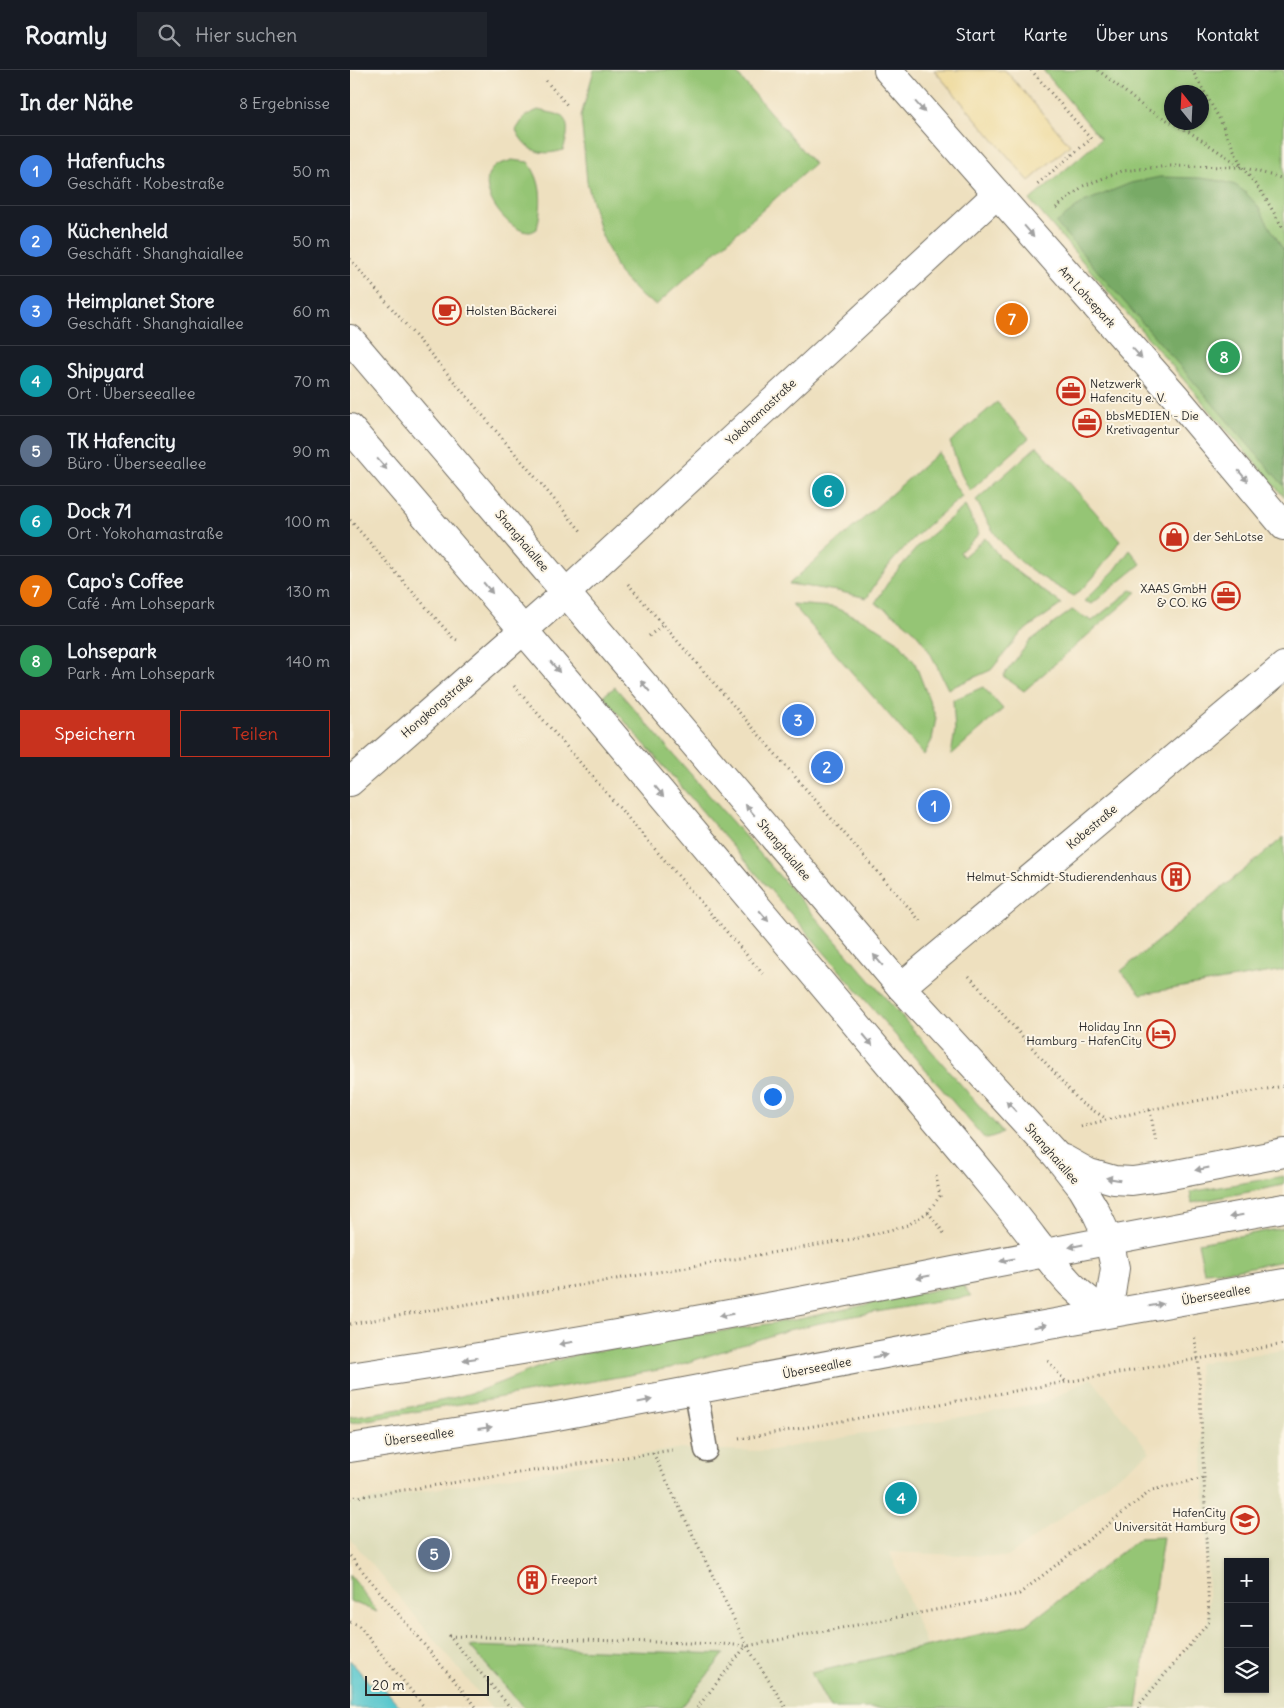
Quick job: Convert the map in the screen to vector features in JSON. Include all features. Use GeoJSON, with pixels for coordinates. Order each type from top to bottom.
{"type":"FeatureCollection","features":[{"type":"Feature","properties":{"kind":"main road","name":"Am Lohsepark"},"geometry":{"type":"LineString","coordinates":[[888,70],[1175,396],[1284,526]]}},
{"type":"Feature","properties":{"kind":"main road","name":"Yokohamastraße"},"geometry":{"type":"LineString","coordinates":[[523,630],[1004,202]]}},
{"type":"Feature","properties":{"kind":"main road","name":"Shanghaiallee"},"geometry":{"type":"LineString","coordinates":[[350,339],[901,987],[1056,1155],[1082,1188],[1109,1240],[1115,1268],[1108,1313]]}},
{"type":"Feature","properties":{"kind":"main road"},"geometry":{"type":"LineString","coordinates":[[350,428],[970,1160],[1062,1277],[1089,1302],[1108,1313]]}},
{"type":"Feature","properties":{"kind":"main road","name":"Hongkongstraße"},"geometry":{"type":"LineString","coordinates":[[350,782],[523,630]]}},
{"type":"Feature","properties":{"kind":"main road","name":"Kobestraße"},"geometry":{"type":"LineString","coordinates":[[901,987],[1284,666]]}},
{"type":"Feature","properties":{"kind":"main road"},"geometry":{"type":"LineString","coordinates":[[1056,1155],[1089,1173],[1114,1180],[1132,1181],[1284,1154]]}},
{"type":"Feature","properties":{"kind":"main road"},"geometry":{"type":"LineString","coordinates":[[350,1377],[548,1347],[774,1306],[1044,1252],[1284,1208]]}},
{"type":"Feature","properties":{"kind":"main road","name":"Überseeallee"},"geometry":{"type":"LineString","coordinates":[[350,1448],[546,1418],[1108,1313],[1284,1283]]}},
{"type":"Feature","properties":{"kind":"lane"},"geometry":{"type":"LineString","coordinates":[[696,1391],[706,1450]]}},
{"type":"Feature","properties":{"kind":"path"},"geometry":{"type":"LineString","coordinates":[[1004,202],[1091,139],[1032,70]]}},
{"type":"Feature","properties":{"kind":"path"},"geometry":{"type":"LineString","coordinates":[[1098,70],[1145,108],[1191,133],[1242,167]]}},
{"type":"Feature","properties":{"kind":"path"},"geometry":{"type":"LineString","coordinates":[[1192,70],[1219,118],[1242,167],[1263,194],[1284,230]]}},
{"type":"Feature","properties":{"kind":"path"},"geometry":{"type":"LineString","coordinates":[[546,81],[567,105]]}},
{"type":"Feature","properties":{"kind":"path"},"geometry":{"type":"LineString","coordinates":[[1029,231],[1083,186],[1122,171],[1170,166],[1242,167],[1284,179]]}},
{"type":"Feature","properties":{"kind":"path"},"geometry":{"type":"LineString","coordinates":[[350,259],[577,527],[1081,1103],[1107,1119],[1284,1086]]}},
{"type":"Feature","properties":{"kind":"path"},"geometry":{"type":"LineString","coordinates":[[350,520],[453,638],[490,659],[766,977]]}},
{"type":"Feature","properties":{"kind":"path"},"geometry":{"type":"LineString","coordinates":[[1150,1110],[1156,1146]]}},
{"type":"Feature","properties":{"kind":"path"},"geometry":{"type":"LineString","coordinates":[[350,1324],[859,1238],[908,1225],[928,1212],[940,1196],[935,1171]]}},
{"type":"Feature","properties":{"kind":"path"},"geometry":{"type":"LineString","coordinates":[[1139,1708],[1140,1704],[1209,1622],[1198,1358],[1192,1328]]}},
{"type":"Feature","properties":{"kind":"path"},"geometry":{"type":"LineString","coordinates":[[1065,1382],[1284,1344]]}},
{"type":"Feature","properties":{"kind":"path"},"geometry":{"type":"LineString","coordinates":[[653,1453],[747,1646],[786,1708]]}},
{"type":"Feature","properties":{"kind":"path"},"geometry":{"type":"LineString","coordinates":[[511,1708],[449,1636],[747,1646],[1019,1594],[1152,1490],[1204,1478]]}},
{"type":"Feature","properties":{"kind":"path"},"geometry":{"type":"LineString","coordinates":[[350,1556],[477,1708]]}},
{"type":"Feature","properties":{"kind":"path"},"geometry":{"type":"LineString","coordinates":[[350,1622],[358,1625],[425,1708]]}},
{"type":"Feature","properties":{"kind":"path"},"geometry":{"type":"LineString","coordinates":[[697,1708],[747,1646]]}},
{"type":"Feature","properties":{"kind":"shaded area","name":"HafenCity Universität Hamburg"},"geometry":{"type":"Polygon","coordinates":[[[1284,1350],[1284,1708],[1139,1708],[1140,1704],[1209,1622],[1198,1363],[1284,1350]]]}},
{"type":"Feature","properties":{"kind":"shaded area"},"geometry":{"type":"Polygon","coordinates":[[[1091,1378],[1150,1452],[1008,1557],[890,1552],[927,1647],[812,1673],[830,1708],[491,1708],[350,1538],[350,1503],[676,1449],[766,1451],[1046,1402],[1091,1378]]]}},
{"type":"Feature","properties":{"kind":"green space"},"geometry":{"type":"Polygon","coordinates":[[[594,70],[734,70],[814,164],[656,305],[642,297],[619,273],[600,231],[587,182],[581,116],[594,70]]]}},
{"type":"Feature","properties":{"kind":"green space"},"geometry":{"type":"Polygon","coordinates":[[[1043,70],[1284,70],[1284,497],[1030,200],[1101,139],[1043,70]]]}},
{"type":"Feature","properties":{"kind":"green space"},"geometry":{"type":"Polygon","coordinates":[[[538,110],[559,115],[564,119],[567,133],[563,150],[548,153],[541,152],[529,147],[520,137],[516,130],[525,116],[538,110]]]}},
{"type":"Feature","properties":{"kind":"green space"},"geometry":{"type":"Polygon","coordinates":[[[512,160],[528,162],[537,178],[541,203],[537,229],[531,232],[521,230],[503,217],[490,196],[487,185],[488,175],[494,167],[512,160]]]}},
{"type":"Feature","properties":{"kind":"green space"},"geometry":{"type":"Polygon","coordinates":[[[1160,177],[1200,178],[1235,185],[1245,192],[1257,205],[1284,251],[1284,486],[1056,223],[1084,202],[1131,183],[1160,177]]]}},
{"type":"Feature","properties":{"kind":"green space"},"geometry":{"type":"Polygon","coordinates":[[[997,402],[1029,438],[970,491],[961,474],[950,442],[997,402]]]}},
{"type":"Feature","properties":{"kind":"green space"},"geometry":{"type":"Polygon","coordinates":[[[1037,446],[1120,540],[1105,563],[1074,596],[1037,574],[1012,554],[996,536],[976,500],[1037,446]]]}},
{"type":"Feature","properties":{"kind":"green space"},"geometry":{"type":"Polygon","coordinates":[[[939,452],[945,469],[962,497],[909,543],[887,568],[867,598],[837,591],[789,584],[939,452]]]}},
{"type":"Feature","properties":{"kind":"green space"},"geometry":{"type":"Polygon","coordinates":[[[965,506],[979,534],[960,552],[963,557],[985,538],[999,556],[1021,575],[1062,604],[1022,632],[991,670],[948,689],[928,649],[915,632],[899,618],[875,603],[891,578],[920,544],[965,506]]]}},
{"type":"Feature","properties":{"kind":"green space"},"geometry":{"type":"Polygon","coordinates":[[[1130,550],[1141,564],[1092,604],[1084,601],[1115,570],[1130,550]]]}},
{"type":"Feature","properties":{"kind":"green space"},"geometry":{"type":"Polygon","coordinates":[[[1131,590],[1137,592],[1024,691],[1003,676],[1030,641],[1072,610],[1092,621],[1131,590]]]}},
{"type":"Feature","properties":{"kind":"green space"},"geometry":{"type":"Polygon","coordinates":[[[792,604],[833,607],[870,623],[898,641],[915,663],[936,718],[932,740],[924,755],[792,604]]]}},
{"type":"Feature","properties":{"kind":"green space"},"geometry":{"type":"Polygon","coordinates":[[[615,687],[1003,1133],[985,1139],[603,696],[615,687]]]}},
{"type":"Feature","properties":{"kind":"green space"},"geometry":{"type":"Polygon","coordinates":[[[983,687],[1003,709],[951,755],[955,731],[953,700],[983,687]]]}},
{"type":"Feature","properties":{"kind":"green space"},"geometry":{"type":"Polygon","coordinates":[[[1284,837],[1284,970],[1141,994],[1121,971],[1284,837]]]}},
{"type":"Feature","properties":{"kind":"green space"},"geometry":{"type":"Polygon","coordinates":[[[1284,1176],[1284,1185],[1192,1203],[1190,1192],[1284,1176]]]}},
{"type":"Feature","properties":{"kind":"green space"},"geometry":{"type":"Polygon","coordinates":[[[1284,1228],[1284,1261],[1234,1270],[1204,1272],[1198,1243],[1284,1228]]]}},
{"type":"Feature","properties":{"kind":"green space"},"geometry":{"type":"Polygon","coordinates":[[[962,1284],[971,1296],[853,1316],[788,1330],[670,1368],[350,1423],[350,1417],[462,1396],[541,1366],[579,1354],[799,1319],[962,1284]]]}},
{"type":"Feature","properties":{"kind":"green space"},"geometry":{"type":"Polygon","coordinates":[[[1163,1537],[1137,1708],[830,1708],[811,1673],[1029,1623],[1140,1538],[1163,1537]]]}},
{"type":"Feature","properties":{"kind":"green space"},"geometry":{"type":"Polygon","coordinates":[[[350,1575],[354,1580],[377,1612],[350,1601],[350,1575]]]}},
{"type":"Feature","properties":{"kind":"green space"},"geometry":{"type":"Polygon","coordinates":[[[470,1646],[724,1654],[681,1708],[524,1708],[470,1646]]]}},
{"type":"Feature","properties":{"kind":"sand"},"geometry":{"type":"Polygon","coordinates":[[[934,70],[1005,70],[1070,145],[1029,181],[934,70]]]}},
{"type":"Feature","properties":{"kind":"water"},"geometry":{"type":"Polygon","coordinates":[[[350,1660],[370,1684],[376,1679],[401,1708],[350,1708],[350,1660]]]}},
{"type":"Feature","properties":{"kind":"place","name":"Holsten Bäckerei"},"geometry":{"type":"Point","coordinates":[447,311]}},
{"type":"Feature","properties":{"kind":"place","name":"Capo's Coffee"},"geometry":{"type":"Point","coordinates":[1012,319]}},
{"type":"Feature","properties":{"kind":"place","name":"Lohsepark"},"geometry":{"type":"Point","coordinates":[1224,357]}},
{"type":"Feature","properties":{"kind":"place","name":"Netzwerk Hafencity e. V."},"geometry":{"type":"Point","coordinates":[1071,391]}},
{"type":"Feature","properties":{"kind":"place","name":"bbsMEDIEN - Die Kretivagentur"},"geometry":{"type":"Point","coordinates":[1087,423]}},
{"type":"Feature","properties":{"kind":"place","name":"Dock 71"},"geometry":{"type":"Point","coordinates":[828,491]}},
{"type":"Feature","properties":{"kind":"place","name":"der SehLotse"},"geometry":{"type":"Point","coordinates":[1174,537]}},
{"type":"Feature","properties":{"kind":"place","name":"XAAS GmbH & CO. KG"},"geometry":{"type":"Point","coordinates":[1226,596]}},
{"type":"Feature","properties":{"kind":"place","name":"Heimplanet Store"},"geometry":{"type":"Point","coordinates":[798,720]}},
{"type":"Feature","properties":{"kind":"place","name":"Küchenheld"},"geometry":{"type":"Point","coordinates":[827,767]}},
{"type":"Feature","properties":{"kind":"place","name":"Hafenfuchs"},"geometry":{"type":"Point","coordinates":[934,806]}},
{"type":"Feature","properties":{"kind":"place","name":"Helmut-Schmidt-Studierendenhaus"},"geometry":{"type":"Point","coordinates":[1176,877]}},
{"type":"Feature","properties":{"kind":"place","name":"Holiday Inn Hamburg - HafenCity"},"geometry":{"type":"Point","coordinates":[1161,1034]}},
{"type":"Feature","properties":{"kind":"place","name":"Shipyard"},"geometry":{"type":"Point","coordinates":[901,1498]}},
{"type":"Feature","properties":{"kind":"place","name":"HafenCity Universität Hamburg"},"geometry":{"type":"Point","coordinates":[1245,1520]}},
{"type":"Feature","properties":{"kind":"place","name":"TK Hafencity"},"geometry":{"type":"Point","coordinates":[434,1554]}},
{"type":"Feature","properties":{"kind":"place","name":"Freeport"},"geometry":{"type":"Point","coordinates":[532,1580]}}]}
